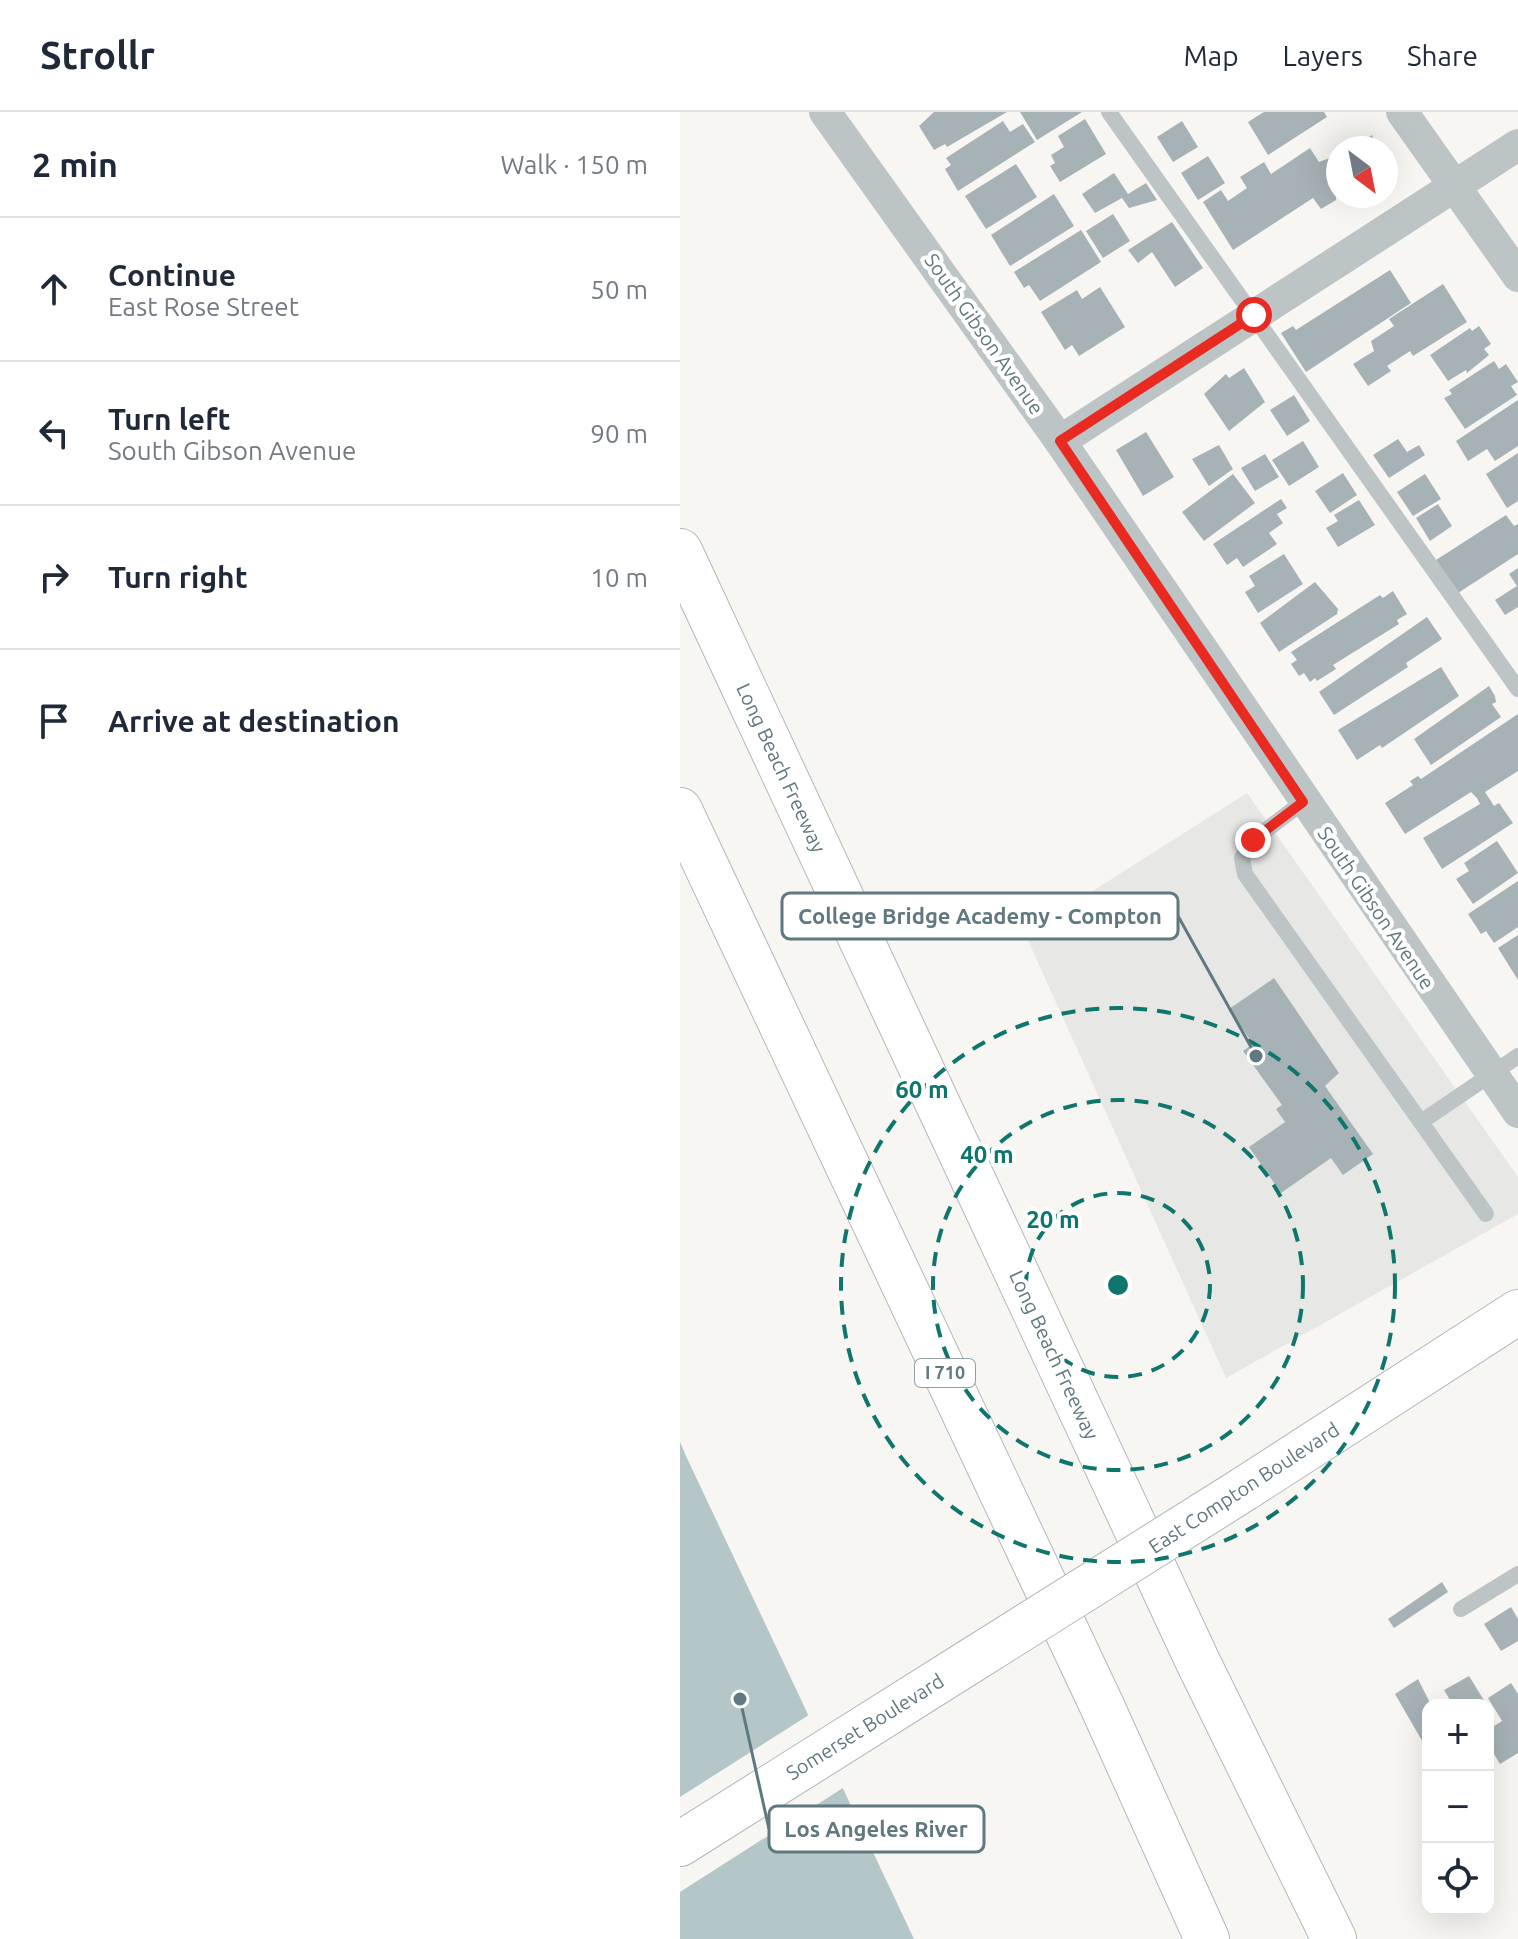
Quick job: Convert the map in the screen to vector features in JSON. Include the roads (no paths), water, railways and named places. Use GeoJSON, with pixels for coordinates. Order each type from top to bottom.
{"type":"FeatureCollection","features":[{"type":"Feature","properties":{"kind":"main road","name":"Long Beach Freeway"},"geometry":{"type":"LineString","coordinates":[[680,551],[1191,1648],[1334,1939]]}},
{"type":"Feature","properties":{"kind":"main road","name":"I 710"},"geometry":{"type":"LineString","coordinates":[[680,810],[1102,1706],[1207,1939]]}},
{"type":"Feature","properties":{"kind":"main road","name":"East Compton Boulevard"},"geometry":{"type":"LineString","coordinates":[[969,1662],[1518,1312]]}},
{"type":"Feature","properties":{"kind":"main road","name":"Somerset Boulevard"},"geometry":{"type":"LineString","coordinates":[[680,1844],[969,1662]]}},
{"type":"Feature","properties":{"kind":"street","name":"South Gibson Avenue"},"geometry":{"type":"LineString","coordinates":[[825,112],[1060,441],[1303,802],[1518,1112]]}},
{"type":"Feature","properties":{"kind":"street"},"geometry":{"type":"LineString","coordinates":[[1402,112],[1518,276]]}},
{"type":"Feature","properties":{"kind":"street"},"geometry":{"type":"LineString","coordinates":[[1060,441],[1518,145]]}},
{"type":"Feature","properties":{"kind":"lane"},"geometry":{"type":"LineString","coordinates":[[1109,112],[1518,689]]}},
{"type":"Feature","properties":{"kind":"lane"},"geometry":{"type":"LineString","coordinates":[[1303,802],[1253,840],[1242,858],[1245,874],[1486,1214]]}},
{"type":"Feature","properties":{"kind":"lane"},"geometry":{"type":"LineString","coordinates":[[1421,1122],[1518,1056]]}},
{"type":"Feature","properties":{"kind":"lane"},"geometry":{"type":"LineString","coordinates":[[1461,1609],[1518,1574]]}},
{"type":"Feature","properties":{"kind":"place","name":"College Bridge Academy - Compton"},"geometry":{"type":"Point","coordinates":[1256,1056]}},
{"type":"Feature","properties":{"kind":"place","name":"Los Angeles River"},"geometry":{"type":"Point","coordinates":[740,1699]}}]}
